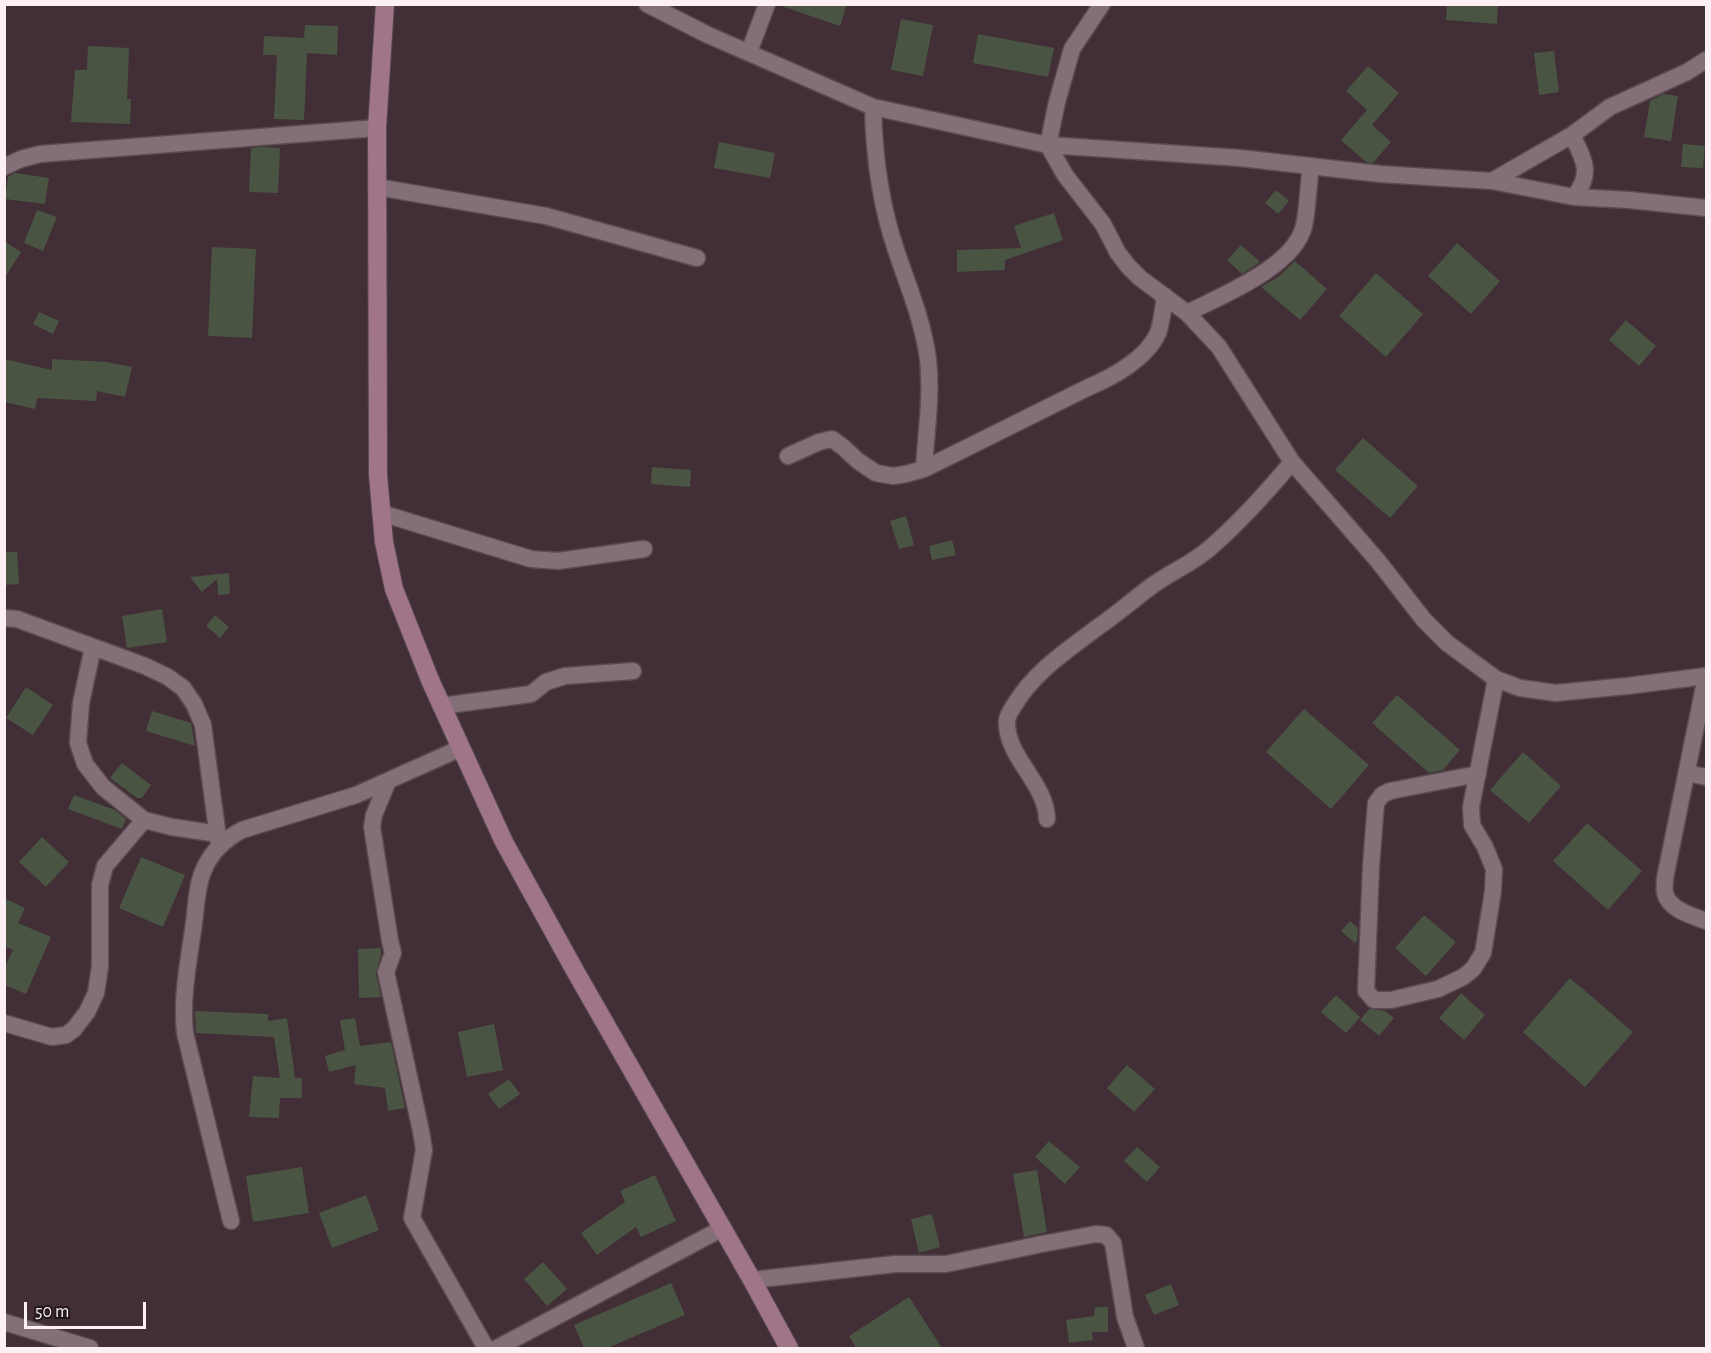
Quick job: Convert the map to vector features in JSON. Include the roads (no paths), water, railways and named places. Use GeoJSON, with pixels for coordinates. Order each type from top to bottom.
{"type":"FeatureCollection","features":[{"type":"Feature","properties":{"kind":"main road"},"geometry":{"type":"LineString","coordinates":[[385,4],[377,128],[378,475],[384,542],[394,590],[441,706],[504,842],[723,1227],[789,1348]]}},
{"type":"Feature","properties":{"kind":"street"},"geometry":{"type":"LineString","coordinates":[[647,4],[873,106],[1048,145],[1240,158],[1380,174],[1492,181],[1574,197],[1707,208]]}},
{"type":"Feature","properties":{"kind":"street"},"geometry":{"type":"LineString","coordinates":[[749,52],[767,4]]}},
{"type":"Feature","properties":{"kind":"street"},"geometry":{"type":"LineString","coordinates":[[1102,4],[1072,49],[1056,102],[1048,145],[1065,175],[1103,224],[1118,253],[1128,266],[1187,313],[1219,348],[1292,462],[1378,561],[1424,621],[1446,643],[1496,680],[1520,688],[1556,693],[1707,676],[1665,878],[1665,894],[1672,904],[1687,914],[1707,921]]}},
{"type":"Feature","properties":{"kind":"street"},"geometry":{"type":"LineString","coordinates":[[1492,181],[1572,135],[1610,107],[1687,72],[1707,60]]}},
{"type":"Feature","properties":{"kind":"street"},"geometry":{"type":"LineString","coordinates":[[873,106],[879,192],[920,321],[928,359],[929,395],[924,469]]}},
{"type":"Feature","properties":{"kind":"street"},"geometry":{"type":"LineString","coordinates":[[4,167],[40,154],[377,128]]}},
{"type":"Feature","properties":{"kind":"street"},"geometry":{"type":"LineString","coordinates":[[1572,135],[1582,156],[1586,173],[1583,185],[1574,197]]}},
{"type":"Feature","properties":{"kind":"street"},"geometry":{"type":"LineString","coordinates":[[1187,313],[1263,274],[1290,250],[1299,239],[1304,227],[1311,166]]}},
{"type":"Feature","properties":{"kind":"street"},"geometry":{"type":"LineString","coordinates":[[377,187],[546,216],[697,258]]}},
{"type":"Feature","properties":{"kind":"street"},"geometry":{"type":"LineString","coordinates":[[788,456],[819,442],[832,439],[876,473],[893,476],[924,469],[1089,387],[1112,378],[1126,368],[1157,335],[1165,296]]}},
{"type":"Feature","properties":{"kind":"street"},"geometry":{"type":"LineString","coordinates":[[1047,819],[1047,807],[1040,792],[1008,737],[1007,717],[1018,698],[1044,669],[1072,645],[1100,627],[1154,584],[1208,549],[1274,484],[1292,462]]}},
{"type":"Feature","properties":{"kind":"street"},"geometry":{"type":"LineString","coordinates":[[381,513],[531,559],[558,561],[644,549]]}},
{"type":"Feature","properties":{"kind":"street"},"geometry":{"type":"LineString","coordinates":[[4,618],[17,620],[168,676],[183,688],[194,704],[203,725],[218,840],[204,870],[199,889],[182,1007],[185,1033],[231,1221]]}},
{"type":"Feature","properties":{"kind":"street"},"geometry":{"type":"LineString","coordinates":[[93,647],[81,703],[78,743],[85,764],[103,787],[144,820],[218,840],[242,830],[356,795],[461,748]]}},
{"type":"Feature","properties":{"kind":"street"},"geometry":{"type":"LineString","coordinates":[[441,706],[531,694],[541,689],[546,682],[565,676],[633,672]]}},
{"type":"Feature","properties":{"kind":"street"},"geometry":{"type":"LineString","coordinates":[[1478,774],[1390,791],[1382,795],[1376,803],[1366,991],[1374,1000],[1391,1000],[1438,989],[1463,977],[1473,969],[1483,953],[1493,891],[1494,869],[1472,825],[1471,807],[1478,774],[1496,680]]}},
{"type":"Feature","properties":{"kind":"street"},"geometry":{"type":"LineString","coordinates":[[1687,773],[1707,777]]}},
{"type":"Feature","properties":{"kind":"street"},"geometry":{"type":"LineString","coordinates":[[388,780],[374,815],[372,827],[393,953],[386,972],[424,1150],[412,1218],[486,1348]]}},
{"type":"Feature","properties":{"kind":"street"},"geometry":{"type":"LineString","coordinates":[[4,1023],[52,1037],[66,1035],[74,1029],[87,1012],[96,993],[100,966],[100,885],[105,866],[144,820]]}},
{"type":"Feature","properties":{"kind":"street"},"geometry":{"type":"LineString","coordinates":[[496,1348],[723,1227]]}},
{"type":"Feature","properties":{"kind":"street"},"geometry":{"type":"LineString","coordinates":[[752,1280],[895,1264],[946,1264],[1074,1238],[1106,1234],[1113,1243],[1125,1317],[1136,1348]]}},
{"type":"Feature","properties":{"kind":"street"},"geometry":{"type":"LineString","coordinates":[[4,1322],[90,1348]]}}]}
